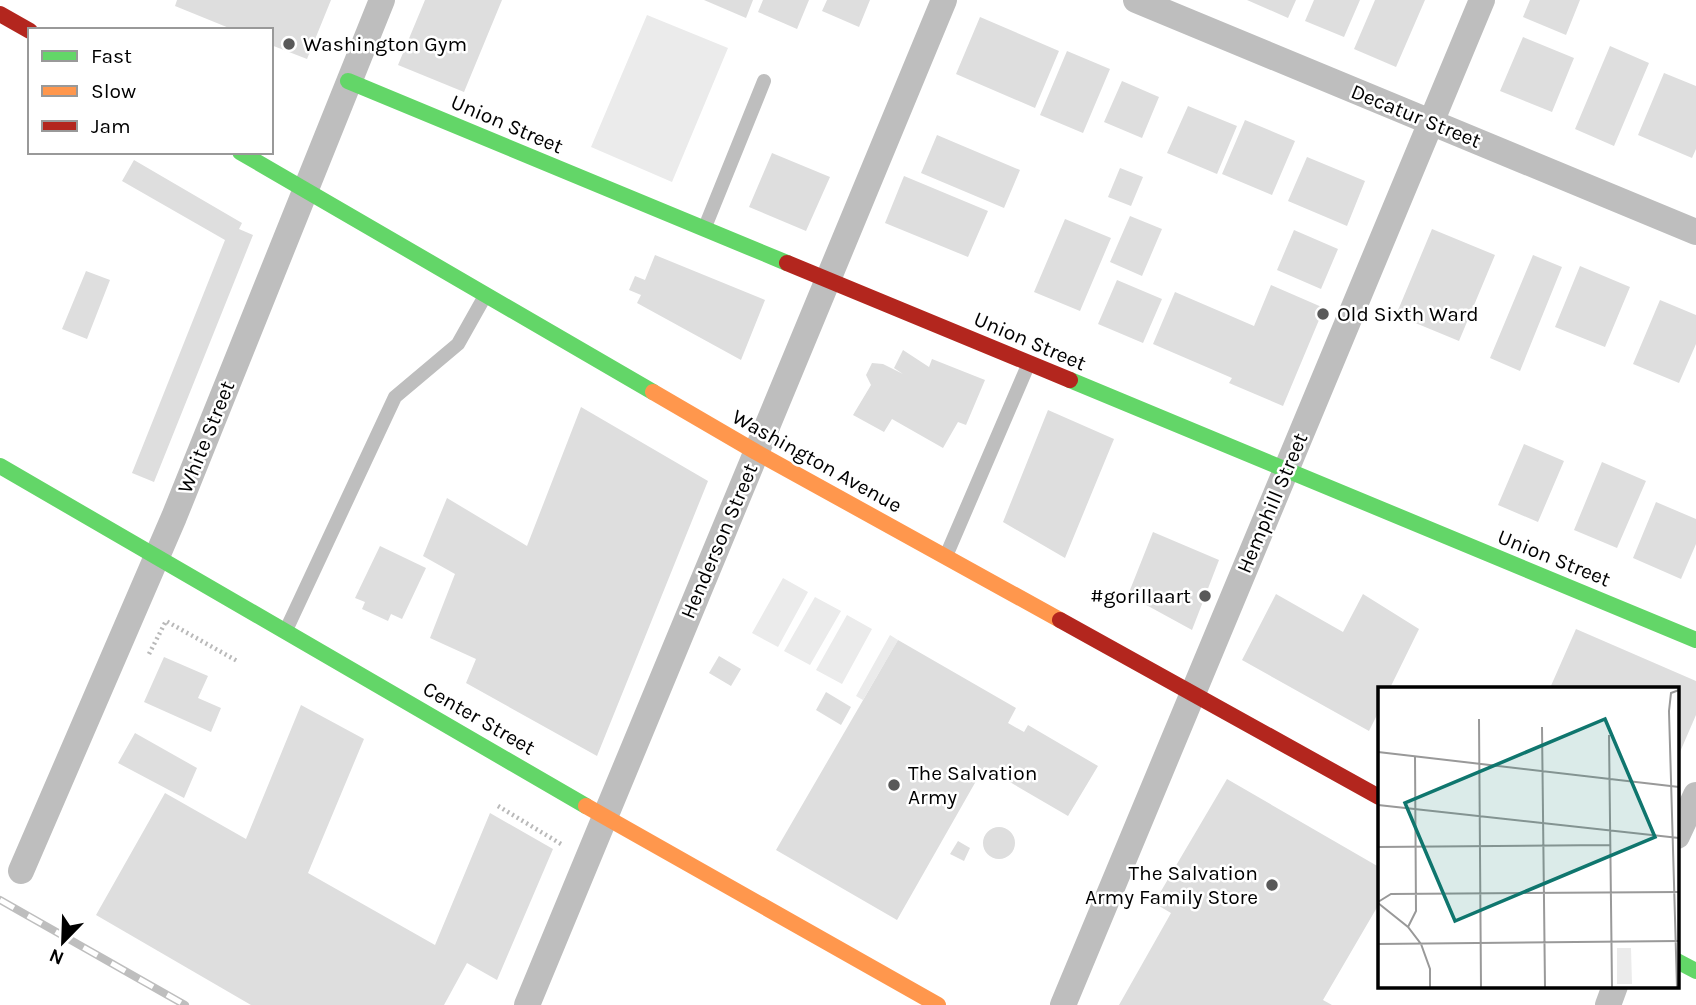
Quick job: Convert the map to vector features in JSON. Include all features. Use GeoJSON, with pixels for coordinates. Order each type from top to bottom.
{"type":"FeatureCollection","features":[{"type":"Feature","properties":{"kind":"street","name":"White Street"},"geometry":{"type":"LineString","coordinates":[[22,871],[157,556],[382,0]]}},
{"type":"Feature","properties":{"kind":"street","name":"Henderson Street"},"geometry":{"type":"LineString","coordinates":[[527,1005],[944,0]]}},
{"type":"Feature","properties":{"kind":"street","name":"Decatur Street"},"geometry":{"type":"LineString","coordinates":[[1136,0],[1696,232]]}},
{"type":"Feature","properties":{"kind":"street","name":"Hemphill Street"},"geometry":{"type":"LineString","coordinates":[[1063,1005],[1482,0]]}},
{"type":"Feature","properties":{"kind":"street"},"geometry":{"type":"LineString","coordinates":[[0,14],[28,30]]}},
{"type":"Feature","properties":{"kind":"street","name":"Union Street"},"geometry":{"type":"LineString","coordinates":[[348,81],[1696,640]]}},
{"type":"Feature","properties":{"kind":"street","name":"Washington Avenue"},"geometry":{"type":"LineString","coordinates":[[243,154],[756,452],[1378,796]]}},
{"type":"Feature","properties":{"kind":"street","name":"Center Street"},"geometry":{"type":"LineString","coordinates":[[0,466],[605,817],[938,1005]]}},
{"type":"Feature","properties":{"kind":"street"},"geometry":{"type":"LineString","coordinates":[[1678,834],[1696,794]]}},
{"type":"Feature","properties":{"kind":"street"},"geometry":{"type":"LineString","coordinates":[[1678,962],[1696,971]]}},
{"type":"Feature","properties":{"kind":"street"},"geometry":{"type":"LineString","coordinates":[[1608,1005],[1614,988]]}},
{"type":"Feature","properties":{"kind":"lane"},"geometry":{"type":"LineString","coordinates":[[705,229],[764,81]]}},
{"type":"Feature","properties":{"kind":"lane"},"geometry":{"type":"LineString","coordinates":[[286,630],[395,397],[458,344],[485,295]]}},
{"type":"Feature","properties":{"kind":"lane"},"geometry":{"type":"LineString","coordinates":[[946,557],[1028,363]]}},
{"type":"Feature","properties":{"kind":"path"},"geometry":{"type":"LineString","coordinates":[[148,656],[166,621],[239,662]]}},
{"type":"Feature","properties":{"kind":"path"},"geometry":{"type":"LineString","coordinates":[[498,806],[561,845],[556,857]]}},
{"type":"Feature","properties":{"kind":"shaded area"},"geometry":{"type":"Polygon","coordinates":[[[647,15],[728,48],[672,182],[591,147],[647,15]]]}},
{"type":"Feature","properties":{"kind":"shaded area"},"geometry":{"type":"Polygon","coordinates":[[[783,578],[808,592],[778,647],[752,633],[783,578]]]}},
{"type":"Feature","properties":{"kind":"shaded area"},"geometry":{"type":"Polygon","coordinates":[[[815,597],[841,611],[810,665],[784,651],[815,597]]]}},
{"type":"Feature","properties":{"kind":"shaded area"},"geometry":{"type":"Polygon","coordinates":[[[847,615],[872,629],[842,684],[816,670],[847,615]]]}},
{"type":"Feature","properties":{"kind":"shaded area"},"geometry":{"type":"Polygon","coordinates":[[[890,635],[898,640],[863,700],[856,696],[890,635]]]}},
{"type":"Feature","properties":{"kind":"building"},"geometry":{"type":"Polygon","coordinates":[[[177,0],[331,0],[307,59],[273,46],[273,28],[229,28],[175,6],[177,0]]]}},
{"type":"Feature","properties":{"kind":"building"},"geometry":{"type":"Polygon","coordinates":[[[425,0],[502,0],[464,92],[398,65],[425,0]]]}},
{"type":"Feature","properties":{"kind":"building"},"geometry":{"type":"Polygon","coordinates":[[[704,0],[753,0],[746,18],[704,0]]]}},
{"type":"Feature","properties":{"kind":"building"},"geometry":{"type":"Polygon","coordinates":[[[763,0],[809,0],[797,29],[758,12],[763,0]]]}},
{"type":"Feature","properties":{"kind":"building"},"geometry":{"type":"Polygon","coordinates":[[[827,0],[870,0],[859,27],[822,11],[827,0]]]}},
{"type":"Feature","properties":{"kind":"building"},"geometry":{"type":"Polygon","coordinates":[[[1247,0],[1296,0],[1288,18],[1247,0]]]}},
{"type":"Feature","properties":{"kind":"building"},"geometry":{"type":"Polygon","coordinates":[[[1314,0],[1360,0],[1344,37],[1305,21],[1314,0]]]}},
{"type":"Feature","properties":{"kind":"building"},"geometry":{"type":"Polygon","coordinates":[[[1375,0],[1425,0],[1396,67],[1354,49],[1375,0]]]}},
{"type":"Feature","properties":{"kind":"building"},"geometry":{"type":"Polygon","coordinates":[[[1530,0],[1580,0],[1566,35],[1523,17],[1530,0]]]}},
{"type":"Feature","properties":{"kind":"building"},"geometry":{"type":"Polygon","coordinates":[[[980,17],[1059,51],[1035,108],[956,74],[980,17]]]}},
{"type":"Feature","properties":{"kind":"building"},"geometry":{"type":"Polygon","coordinates":[[[1523,37],[1574,58],[1552,112],[1500,91],[1523,37]]]}},
{"type":"Feature","properties":{"kind":"building"},"geometry":{"type":"Polygon","coordinates":[[[1610,46],[1649,63],[1614,146],[1575,129],[1610,46]]]}},
{"type":"Feature","properties":{"kind":"building"},"geometry":{"type":"Polygon","coordinates":[[[1067,51],[1110,69],[1083,133],[1040,115],[1067,51]]]}},
{"type":"Feature","properties":{"kind":"building"},"geometry":{"type":"Polygon","coordinates":[[[1664,73],[1696,86],[1696,149],[1692,158],[1638,135],[1664,73]]]}},
{"type":"Feature","properties":{"kind":"building"},"geometry":{"type":"Polygon","coordinates":[[[1122,81],[1159,97],[1142,138],[1104,122],[1122,81]]]}},
{"type":"Feature","properties":{"kind":"building"},"geometry":{"type":"Polygon","coordinates":[[[1188,106],[1237,126],[1217,174],[1167,153],[1188,106]]]}},
{"type":"Feature","properties":{"kind":"building"},"geometry":{"type":"Polygon","coordinates":[[[1245,120],[1295,141],[1272,195],[1222,174],[1245,120]]]}},
{"type":"Feature","properties":{"kind":"building"},"geometry":{"type":"Polygon","coordinates":[[[937,135],[1020,170],[1004,208],[921,173],[937,135]]]}},
{"type":"Feature","properties":{"kind":"building"},"geometry":{"type":"Polygon","coordinates":[[[772,153],[830,177],[806,231],[749,207],[772,153]]]}},
{"type":"Feature","properties":{"kind":"building"},"geometry":{"type":"Polygon","coordinates":[[[1307,157],[1365,181],[1347,226],[1288,201],[1307,157]]]}},
{"type":"Feature","properties":{"kind":"building"},"geometry":{"type":"Polygon","coordinates":[[[134,160],[242,223],[239,229],[253,235],[154,482],[132,473],[225,240],[122,181],[134,160]]]}},
{"type":"Feature","properties":{"kind":"building"},"geometry":{"type":"Polygon","coordinates":[[[1120,168],[1143,177],[1131,206],[1108,197],[1120,168]]]}},
{"type":"Feature","properties":{"kind":"building"},"geometry":{"type":"Polygon","coordinates":[[[904,176],[988,211],[968,257],[885,223],[904,176]]]}},
{"type":"Feature","properties":{"kind":"building"},"geometry":{"type":"Polygon","coordinates":[[[1130,216],[1162,229],[1142,276],[1110,262],[1130,216]]]}},
{"type":"Feature","properties":{"kind":"building"},"geometry":{"type":"Polygon","coordinates":[[[1065,219],[1111,238],[1080,311],[1034,292],[1065,219]]]}},
{"type":"Feature","properties":{"kind":"building"},"geometry":{"type":"Polygon","coordinates":[[[1432,229],[1495,255],[1459,341],[1396,315],[1432,229]]]}},
{"type":"Feature","properties":{"kind":"building"},"geometry":{"type":"Polygon","coordinates":[[[1294,230],[1338,249],[1321,289],[1277,270],[1294,230]]]}},
{"type":"Feature","properties":{"kind":"building"},"geometry":{"type":"Polygon","coordinates":[[[655,255],[765,300],[741,360],[637,303],[641,295],[629,290],[635,276],[645,280],[655,255]]]}},
{"type":"Feature","properties":{"kind":"building"},"geometry":{"type":"Polygon","coordinates":[[[1533,255],[1562,267],[1520,371],[1490,358],[1533,255]]]}},
{"type":"Feature","properties":{"kind":"building"},"geometry":{"type":"Polygon","coordinates":[[[1580,266],[1630,287],[1605,347],[1555,327],[1580,266]]]}},
{"type":"Feature","properties":{"kind":"building"},"geometry":{"type":"Polygon","coordinates":[[[86,271],[110,280],[87,339],[62,329],[86,271]]]}},
{"type":"Feature","properties":{"kind":"building"},"geometry":{"type":"Polygon","coordinates":[[[1117,280],[1162,299],[1143,343],[1098,324],[1117,280]]]}},
{"type":"Feature","properties":{"kind":"building"},"geometry":{"type":"Polygon","coordinates":[[[1271,285],[1324,308],[1283,406],[1229,383],[1232,378],[1153,344],[1175,292],[1254,326],[1271,285]]]}},
{"type":"Feature","properties":{"kind":"building"},"geometry":{"type":"Polygon","coordinates":[[[1660,300],[1696,315],[1696,344],[1679,383],[1633,364],[1660,300]]]}},
{"type":"Feature","properties":{"kind":"building"},"geometry":{"type":"Polygon","coordinates":[[[903,350],[929,367],[932,359],[985,380],[966,425],[958,422],[943,448],[892,419],[884,432],[853,415],[871,385],[866,375],[872,363],[883,364],[903,374],[894,368],[903,350]]]}},
{"type":"Feature","properties":{"kind":"building"},"geometry":{"type":"Polygon","coordinates":[[[581,407],[708,481],[597,756],[466,683],[476,659],[430,638],[455,574],[423,556],[447,498],[527,546],[581,407]]]}},
{"type":"Feature","properties":{"kind":"building"},"geometry":{"type":"Polygon","coordinates":[[[1048,410],[1114,439],[1065,558],[1003,522],[1048,410]]]}},
{"type":"Feature","properties":{"kind":"building"},"geometry":{"type":"Polygon","coordinates":[[[1524,444],[1564,461],[1538,522],[1498,505],[1524,444]]]}},
{"type":"Feature","properties":{"kind":"building"},"geometry":{"type":"Polygon","coordinates":[[[1602,462],[1646,481],[1617,548],[1574,530],[1602,462]]]}},
{"type":"Feature","properties":{"kind":"building"},"geometry":{"type":"Polygon","coordinates":[[[1656,502],[1696,519],[1696,544],[1681,579],[1633,558],[1656,502]]]}},
{"type":"Feature","properties":{"kind":"building"},"geometry":{"type":"Polygon","coordinates":[[[1153,532],[1219,560],[1192,630],[1128,595],[1153,532]]]}},
{"type":"Feature","properties":{"kind":"building"},"geometry":{"type":"Polygon","coordinates":[[[380,546],[426,568],[402,619],[391,614],[388,621],[362,609],[365,602],[355,598],[380,546]]]}},
{"type":"Feature","properties":{"kind":"building"},"geometry":{"type":"Polygon","coordinates":[[[1276,594],[1343,632],[1363,594],[1419,629],[1390,687],[1378,687],[1378,713],[1369,731],[1242,660],[1276,594]]]}},
{"type":"Feature","properties":{"kind":"building"},"geometry":{"type":"Polygon","coordinates":[[[1576,629],[1696,681],[1696,715],[1680,752],[1678,687],[1550,687],[1576,629]]]}},
{"type":"Feature","properties":{"kind":"building","name":"The Salvation Army"},"geometry":{"type":"Polygon","coordinates":[[[898,640],[1016,708],[1008,723],[1024,732],[1028,725],[1098,766],[1068,816],[984,767],[897,920],[776,850],[898,640]]]}},
{"type":"Feature","properties":{"kind":"building"},"geometry":{"type":"Polygon","coordinates":[[[719,656],[741,669],[731,686],[709,673],[719,656]]]}},
{"type":"Feature","properties":{"kind":"building"},"geometry":{"type":"Polygon","coordinates":[[[164,657],[208,676],[198,698],[221,708],[211,732],[144,702],[164,657]]]}},
{"type":"Feature","properties":{"kind":"building"},"geometry":{"type":"Polygon","coordinates":[[[826,692],[851,707],[841,725],[816,710],[826,692]]]}},
{"type":"Feature","properties":{"kind":"building"},"geometry":{"type":"Polygon","coordinates":[[[301,705],[364,739],[308,873],[435,945],[490,813],[553,849],[497,980],[467,963],[444,1005],[251,1005],[96,915],[165,793],[246,839],[301,705]]]}},
{"type":"Feature","properties":{"kind":"building"},"geometry":{"type":"Polygon","coordinates":[[[135,733],[197,768],[184,798],[118,763],[135,733]]]}},
{"type":"Feature","properties":{"kind":"building","name":"The Salvation Army Family Store"},"geometry":{"type":"Polygon","coordinates":[[[1227,779],[1378,866],[1378,906],[1323,1000],[1332,1005],[1119,1005],[1171,913],[1154,903],[1227,779]]]}},
{"type":"Feature","properties":{"kind":"building"},"geometry":{"type":"Polygon","coordinates":[[[999,827],[1010,832],[1015,843],[1010,854],[999,859],[988,854],[983,843],[988,832],[999,827]]]}},
{"type":"Feature","properties":{"kind":"building"},"geometry":{"type":"Polygon","coordinates":[[[958,841],[970,848],[964,861],[950,854],[958,841]]]}},
{"type":"Feature","properties":{"kind":"railway"},"geometry":{"type":"LineString","coordinates":[[0,900],[185,1005]]}},
{"type":"Feature","properties":{"kind":"traffic: fast"},"geometry":{"type":"LineString","coordinates":[[348,81],[787,263]]}},
{"type":"Feature","properties":{"kind":"traffic: fast"},"geometry":{"type":"LineString","coordinates":[[243,154],[653,392]]}},
{"type":"Feature","properties":{"kind":"traffic: fast"},"geometry":{"type":"LineString","coordinates":[[1070,380],[1696,640]]}},
{"type":"Feature","properties":{"kind":"traffic: fast"},"geometry":{"type":"LineString","coordinates":[[0,466],[586,806]]}},
{"type":"Feature","properties":{"kind":"traffic: fast"},"geometry":{"type":"LineString","coordinates":[[1678,962],[1696,971]]}},
{"type":"Feature","properties":{"kind":"traffic: slow"},"geometry":{"type":"LineString","coordinates":[[653,392],[1060,620]]}},
{"type":"Feature","properties":{"kind":"traffic: slow"},"geometry":{"type":"LineString","coordinates":[[586,806],[938,1005]]}},
{"type":"Feature","properties":{"kind":"traffic: jam"},"geometry":{"type":"LineString","coordinates":[[0,14],[28,30]]}},
{"type":"Feature","properties":{"kind":"traffic: jam"},"geometry":{"type":"LineString","coordinates":[[787,263],[1070,380]]}},
{"type":"Feature","properties":{"kind":"traffic: jam"},"geometry":{"type":"LineString","coordinates":[[1060,620],[1378,796]]}},
{"type":"Feature","properties":{"kind":"place","name":"Washington Gym"},"geometry":{"type":"Point","coordinates":[289,44]}},
{"type":"Feature","properties":{"kind":"place","name":"Old Sixth Ward"},"geometry":{"type":"Point","coordinates":[1323,314]}},
{"type":"Feature","properties":{"kind":"place","name":"#gorillaart"},"geometry":{"type":"Point","coordinates":[1205,596]}},
{"type":"Feature","properties":{"kind":"place","name":"The Salvation Army"},"geometry":{"type":"Point","coordinates":[894,785]}},
{"type":"Feature","properties":{"kind":"place","name":"The Salvation Army Family Store"},"geometry":{"type":"Point","coordinates":[1272,885]}}]}
